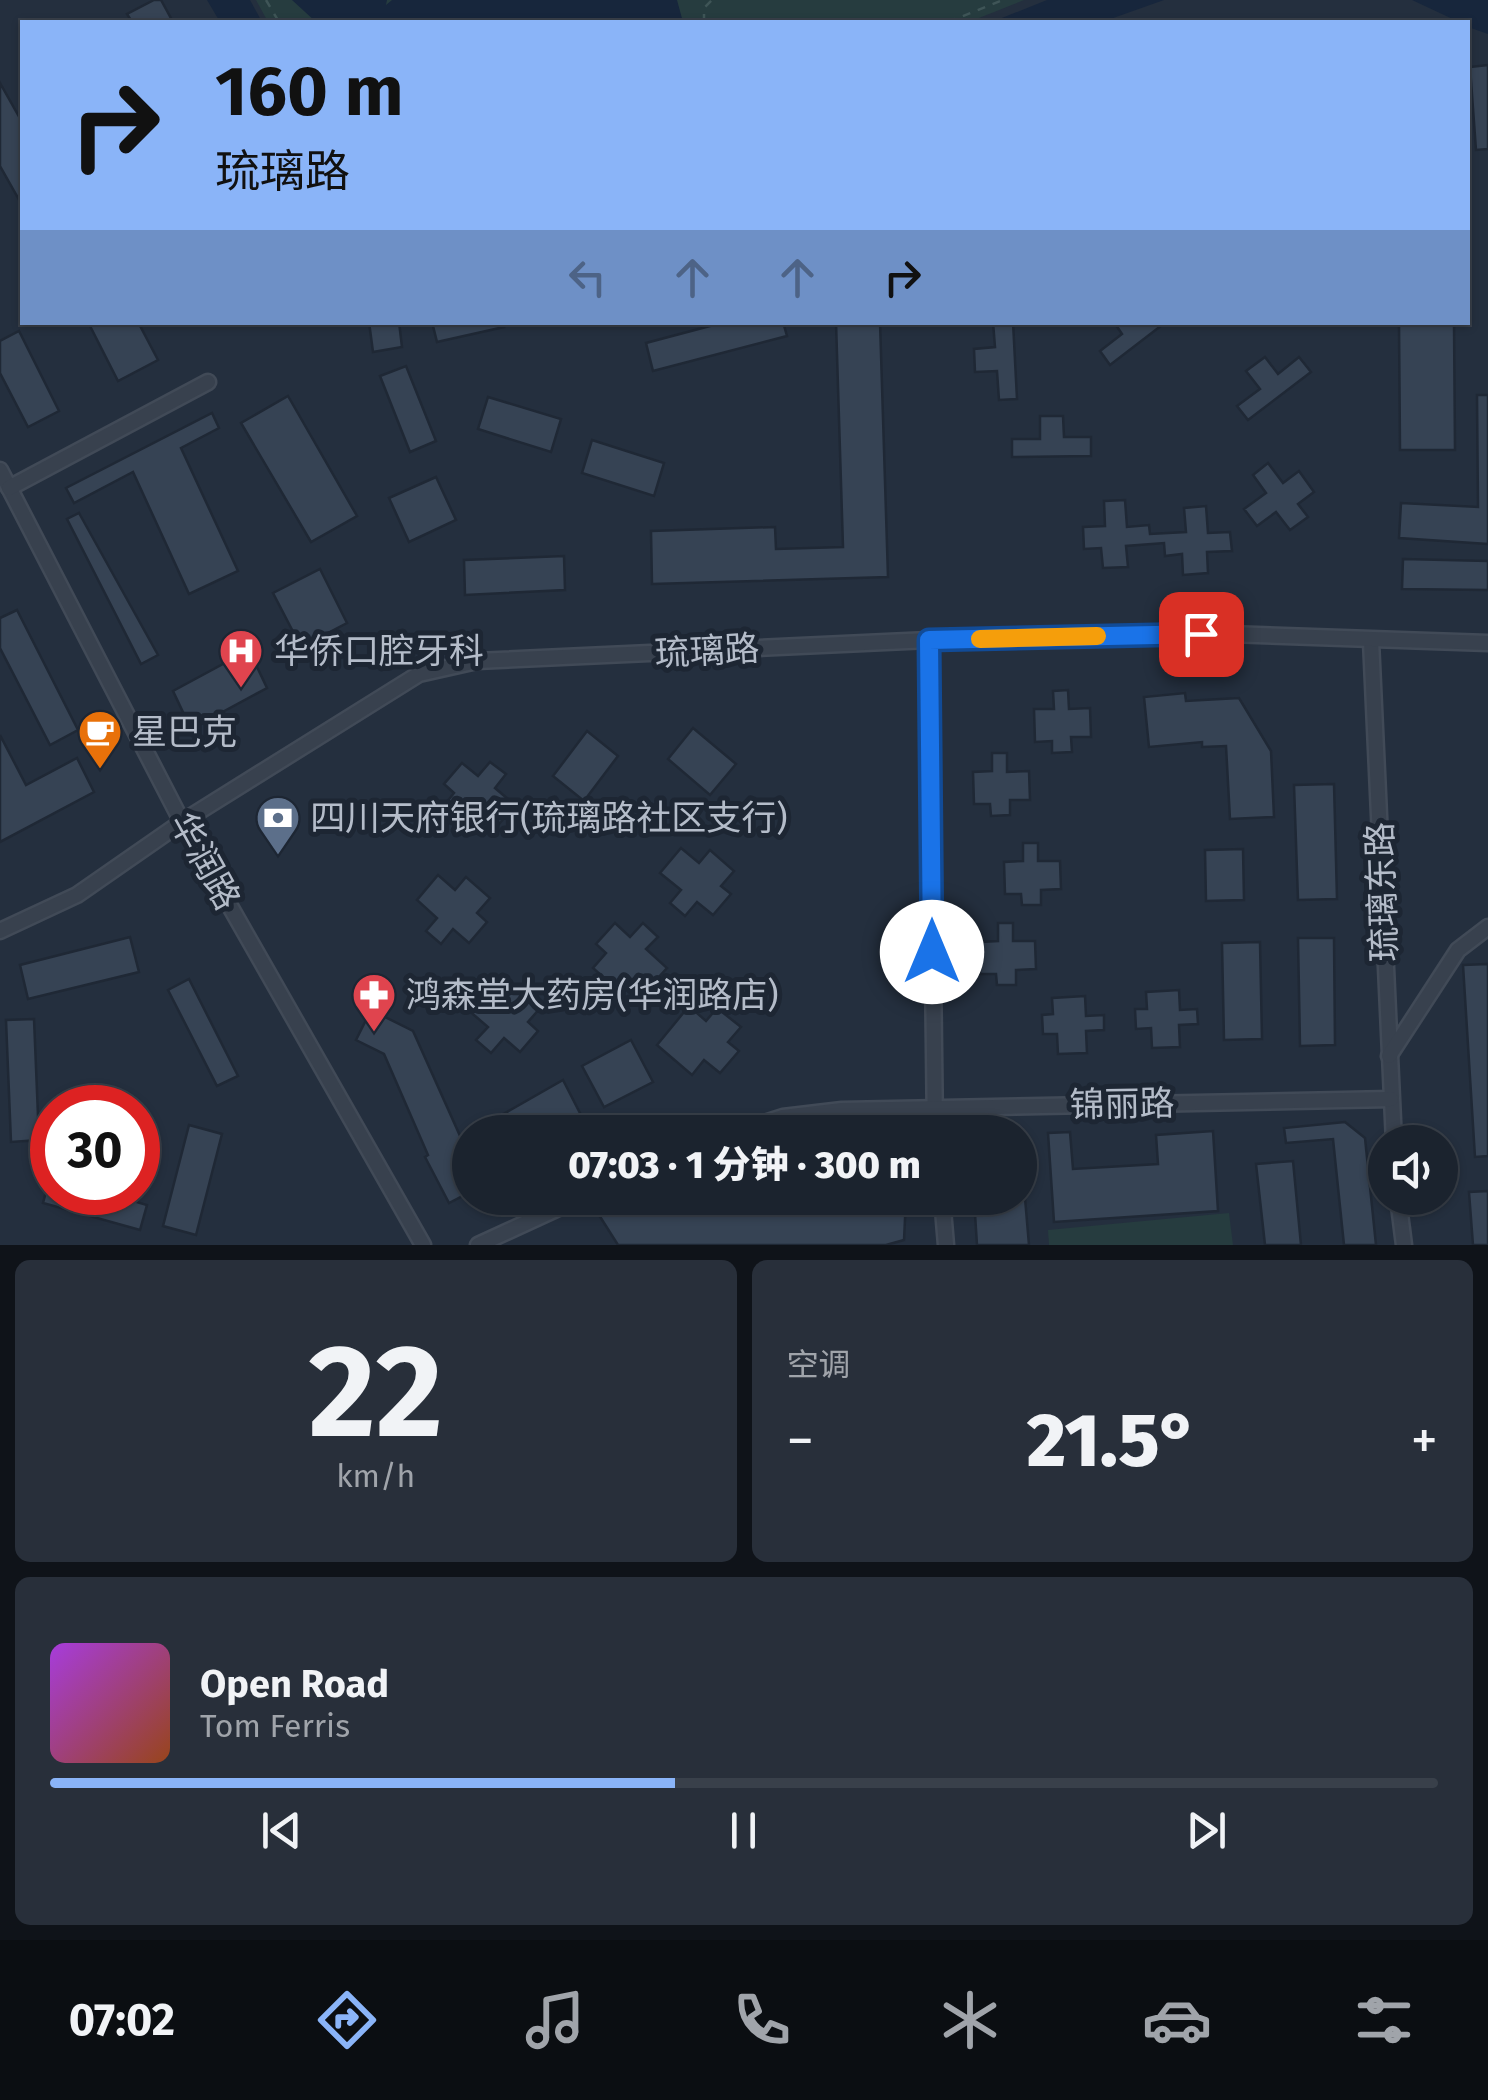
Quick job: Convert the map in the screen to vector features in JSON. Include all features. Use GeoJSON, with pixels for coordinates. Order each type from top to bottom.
{"type":"FeatureCollection","features":[{"type":"Feature","properties":{"kind":"street"},"geometry":{"type":"LineString","coordinates":[[9,488],[208,382]]}},
{"type":"Feature","properties":{"kind":"street","name":"华润路"},"geometry":{"type":"LineString","coordinates":[[0,470],[182,822],[423,1245]]}},
{"type":"Feature","properties":{"kind":"street","name":"琉璃路"},"geometry":{"type":"LineString","coordinates":[[0,931],[77,895],[182,822],[420,674],[477,661],[929,640],[1201,634],[1488,643]]}},
{"type":"Feature","properties":{"kind":"street"},"geometry":{"type":"LineString","coordinates":[[929,640],[934,1115]]}},
{"type":"Feature","properties":{"kind":"street","name":"琉璃东路"},"geometry":{"type":"LineString","coordinates":[[1372,640],[1393,1125]]}},
{"type":"Feature","properties":{"kind":"street"},"geometry":{"type":"LineString","coordinates":[[1389,1056],[1458,950],[1488,927]]}},
{"type":"Feature","properties":{"kind":"street","name":"锦丽路"},"geometry":{"type":"LineString","coordinates":[[798,1115],[933,1108],[1391,1099]]}},
{"type":"Feature","properties":{"kind":"street"},"geometry":{"type":"LineString","coordinates":[[478,1245],[543,1215]]}},
{"type":"Feature","properties":{"kind":"street"},"geometry":{"type":"LineString","coordinates":[[943,1215],[946,1245]]}},
{"type":"Feature","properties":{"kind":"street"},"geometry":{"type":"LineString","coordinates":[[1400,1215],[1404,1245]]}},
{"type":"Feature","properties":{"kind":"path"},"geometry":{"type":"LineString","coordinates":[[953,20],[1003,0]]}},
{"type":"Feature","properties":{"kind":"green space"},"geometry":{"type":"Polygon","coordinates":[[[256,0],[1024,0],[974,20],[267,20],[256,0]]]}},
{"type":"Feature","properties":{"kind":"green space"},"geometry":{"type":"Polygon","coordinates":[[[1229,1213],[1233,1245],[1049,1245],[1048,1230],[1229,1213]]]}},
{"type":"Feature","properties":{"kind":"water"},"geometry":{"type":"Polygon","coordinates":[[[207,0],[250,0],[261,20],[219,20],[207,0]]]}},
{"type":"Feature","properties":{"kind":"water"},"geometry":{"type":"Polygon","coordinates":[[[292,0],[387,0],[386,5],[392,0],[677,0],[682,20],[314,20],[292,0]]]}},
{"type":"Feature","properties":{"kind":"water"},"geometry":{"type":"Polygon","coordinates":[[[1047,0],[1164,0],[1108,20],[997,20],[1047,0]]]}},
{"type":"Feature","properties":{"kind":"water"},"geometry":{"type":"Polygon","coordinates":[[[1412,0],[1488,0],[1488,34],[1470,28],[1470,20],[1455,20],[1412,0]]]}},
{"type":"Feature","properties":{"kind":"building"},"geometry":{"type":"Polygon","coordinates":[[[161,0],[172,20],[131,20],[127,14],[161,0]]]}},
{"type":"Feature","properties":{"kind":"building"},"geometry":{"type":"Polygon","coordinates":[[[1488,65],[1488,149],[1476,150],[1470,67],[1488,65]]]}},
{"type":"Feature","properties":{"kind":"building"},"geometry":{"type":"Polygon","coordinates":[[[0,83],[20,118],[20,201],[0,166],[0,83]]]}},
{"type":"Feature","properties":{"kind":"building"},"geometry":{"type":"Polygon","coordinates":[[[90,325],[140,325],[158,360],[118,381],[90,325]]]}},
{"type":"Feature","properties":{"kind":"building"},"geometry":{"type":"Polygon","coordinates":[[[369,325],[399,325],[402,347],[373,352],[369,325]]]}},
{"type":"Feature","properties":{"kind":"building"},"geometry":{"type":"Polygon","coordinates":[[[433,325],[504,325],[504,327],[437,342],[433,325]]]}},
{"type":"Feature","properties":{"kind":"building"},"geometry":{"type":"Polygon","coordinates":[[[714,325],[784,325],[787,336],[653,371],[646,343],[714,325]]]}},
{"type":"Feature","properties":{"kind":"building"},"geometry":{"type":"Polygon","coordinates":[[[836,325],[880,325],[888,577],[652,584],[651,531],[775,527],[776,549],[843,547],[836,325]]]}},
{"type":"Feature","properties":{"kind":"building"},"geometry":{"type":"Polygon","coordinates":[[[993,325],[1013,325],[1017,399],[999,400],[997,371],[975,372],[974,349],[995,347],[993,325]]]}},
{"type":"Feature","properties":{"kind":"building"},"geometry":{"type":"Polygon","coordinates":[[[1116,325],[1162,325],[1110,365],[1100,351],[1122,334],[1116,325]]]}},
{"type":"Feature","properties":{"kind":"building"},"geometry":{"type":"Polygon","coordinates":[[[1399,325],[1454,325],[1455,450],[1400,450],[1399,325]]]}},
{"type":"Feature","properties":{"kind":"building"},"geometry":{"type":"Polygon","coordinates":[[[19,331],[59,411],[28,427],[0,373],[0,341],[19,331]]]}},
{"type":"Feature","properties":{"kind":"building"},"geometry":{"type":"Polygon","coordinates":[[[1265,357],[1278,374],[1299,357],[1311,372],[1248,420],[1237,406],[1260,389],[1246,371],[1265,357]]]}},
{"type":"Feature","properties":{"kind":"building"},"geometry":{"type":"Polygon","coordinates":[[[406,366],[436,441],[410,452],[380,376],[406,366]]]}},
{"type":"Feature","properties":{"kind":"building"},"geometry":{"type":"Polygon","coordinates":[[[1477,395],[1488,395],[1488,544],[1399,538],[1401,503],[1478,507],[1477,395]]]}},
{"type":"Feature","properties":{"kind":"building"},"geometry":{"type":"Polygon","coordinates":[[[288,396],[357,516],[311,542],[241,423],[288,396]]]}},
{"type":"Feature","properties":{"kind":"building"},"geometry":{"type":"Polygon","coordinates":[[[488,397],[561,419],[551,452],[478,429],[488,397]]]}},
{"type":"Feature","properties":{"kind":"building"},"geometry":{"type":"Polygon","coordinates":[[[212,413],[219,428],[181,448],[238,571],[189,594],[133,472],[74,503],[66,488],[212,413]]]}},
{"type":"Feature","properties":{"kind":"building"},"geometry":{"type":"Polygon","coordinates":[[[1040,416],[1063,416],[1064,437],[1091,437],[1091,456],[1012,457],[1012,439],[1040,439],[1040,416]]]}},
{"type":"Feature","properties":{"kind":"building"},"geometry":{"type":"Polygon","coordinates":[[[592,440],[664,463],[654,496],[582,473],[592,440]]]}},
{"type":"Feature","properties":{"kind":"building"},"geometry":{"type":"Polygon","coordinates":[[[1268,463],[1283,483],[1299,471],[1314,492],[1298,504],[1308,517],[1290,530],[1276,512],[1257,526],[1244,509],[1266,493],[1253,475],[1268,463]]]}},
{"type":"Feature","properties":{"kind":"building"},"geometry":{"type":"Polygon","coordinates":[[[436,477],[456,520],[409,542],[389,498],[436,477]]]}},
{"type":"Feature","properties":{"kind":"building"},"geometry":{"type":"Polygon","coordinates":[[[1125,500],[1127,527],[1149,525],[1150,534],[1186,532],[1184,508],[1206,506],[1208,533],[1230,532],[1232,551],[1207,552],[1208,573],[1183,575],[1182,554],[1165,556],[1164,543],[1126,546],[1128,567],[1103,568],[1101,548],[1084,549],[1083,527],[1105,526],[1104,501],[1125,500]]]}},
{"type":"Feature","properties":{"kind":"building"},"geometry":{"type":"Polygon","coordinates":[[[79,513],[158,655],[141,664],[67,519],[79,513]]]}},
{"type":"Feature","properties":{"kind":"building"},"geometry":{"type":"Polygon","coordinates":[[[564,556],[565,590],[465,595],[464,560],[564,556]]]}},
{"type":"Feature","properties":{"kind":"building"},"geometry":{"type":"Polygon","coordinates":[[[1403,559],[1488,561],[1488,590],[1402,589],[1403,559]]]}},
{"type":"Feature","properties":{"kind":"building"},"geometry":{"type":"Polygon","coordinates":[[[320,569],[347,623],[301,647],[273,593],[320,569]]]}},
{"type":"Feature","properties":{"kind":"building"},"geometry":{"type":"Polygon","coordinates":[[[17,610],[78,730],[50,745],[0,648],[0,618],[17,610]]]}},
{"type":"Feature","properties":{"kind":"building"},"geometry":{"type":"Polygon","coordinates":[[[249,650],[267,688],[191,729],[173,691],[249,650]]]}},
{"type":"Feature","properties":{"kind":"building"},"geometry":{"type":"Polygon","coordinates":[[[1068,690],[1069,709],[1090,708],[1091,737],[1071,737],[1072,752],[1052,753],[1052,741],[1035,742],[1034,709],[1054,709],[1053,691],[1068,690]]]}},
{"type":"Feature","properties":{"kind":"building"},"geometry":{"type":"Polygon","coordinates":[[[1185,693],[1186,701],[1239,698],[1271,751],[1274,817],[1230,819],[1226,746],[1202,747],[1202,742],[1149,747],[1144,697],[1185,693]]]}},
{"type":"Feature","properties":{"kind":"building"},"geometry":{"type":"Polygon","coordinates":[[[693,728],[736,764],[710,795],[668,759],[693,728]]]}},
{"type":"Feature","properties":{"kind":"building"},"geometry":{"type":"Polygon","coordinates":[[[587,731],[618,756],[584,801],[553,776],[587,731]]]}},
{"type":"Feature","properties":{"kind":"building"},"geometry":{"type":"Polygon","coordinates":[[[0,735],[26,785],[77,758],[94,792],[0,842],[0,735]]]}},
{"type":"Feature","properties":{"kind":"building"},"geometry":{"type":"Polygon","coordinates":[[[992,753],[1007,753],[1007,772],[1029,771],[1030,800],[1010,800],[1010,815],[991,816],[990,804],[974,804],[973,772],[992,771],[992,753]]]}},
{"type":"Feature","properties":{"kind":"building"},"geometry":{"type":"Polygon","coordinates":[[[490,762],[506,774],[495,788],[515,805],[494,830],[477,816],[466,829],[442,808],[454,793],[444,784],[462,763],[478,776],[490,762]]]}},
{"type":"Feature","properties":{"kind":"building"},"geometry":{"type":"Polygon","coordinates":[[[1334,784],[1337,899],[1298,900],[1294,785],[1334,784]]]}},
{"type":"Feature","properties":{"kind":"building"},"geometry":{"type":"Polygon","coordinates":[[[1023,843],[1038,843],[1038,861],[1060,861],[1061,889],[1041,890],[1041,905],[1022,905],[1021,894],[1005,894],[1004,862],[1023,861],[1023,843]]]}},
{"type":"Feature","properties":{"kind":"building"},"geometry":{"type":"Polygon","coordinates":[[[681,848],[699,863],[710,850],[734,871],[721,886],[731,894],[713,915],[697,902],[685,916],[670,903],[681,890],[660,873],[681,848]]]}},
{"type":"Feature","properties":{"kind":"building"},"geometry":{"type":"Polygon","coordinates":[[[1243,849],[1244,900],[1206,901],[1205,850],[1243,849]]]}},
{"type":"Feature","properties":{"kind":"building"},"geometry":{"type":"Polygon","coordinates":[[[438,875],[455,890],[466,877],[490,898],[477,913],[487,922],[469,943],[453,929],[441,944],[426,931],[437,918],[417,900],[438,875]]]}},
{"type":"Feature","properties":{"kind":"building"},"geometry":{"type":"Polygon","coordinates":[[[615,923],[630,937],[643,923],[658,937],[646,949],[667,968],[645,992],[628,976],[616,989],[593,968],[606,953],[596,944],[615,923]]]}},
{"type":"Feature","properties":{"kind":"building"},"geometry":{"type":"Polygon","coordinates":[[[998,923],[1013,923],[1013,941],[1035,941],[1036,969],[1016,970],[1016,985],[997,985],[996,974],[980,974],[979,942],[998,941],[998,923]]]}},
{"type":"Feature","properties":{"kind":"building"},"geometry":{"type":"Polygon","coordinates":[[[130,937],[139,972],[28,999],[20,965],[130,937]]]}},
{"type":"Feature","properties":{"kind":"building"},"geometry":{"type":"Polygon","coordinates":[[[1298,938],[1334,938],[1335,1045],[1300,1046],[1298,938]]]}},
{"type":"Feature","properties":{"kind":"building"},"geometry":{"type":"Polygon","coordinates":[[[1260,942],[1262,1039],[1224,1040],[1222,943],[1260,942]]]}},
{"type":"Feature","properties":{"kind":"building"},"geometry":{"type":"Polygon","coordinates":[[[1488,964],[1488,1156],[1475,1157],[1463,965],[1488,964]]]}},
{"type":"Feature","properties":{"kind":"building"},"geometry":{"type":"Polygon","coordinates":[[[189,979],[238,1076],[217,1086],[168,990],[189,979]]]}},
{"type":"Feature","properties":{"kind":"building"},"geometry":{"type":"Polygon","coordinates":[[[488,984],[505,999],[516,986],[541,1007],[528,1022],[538,1031],[520,1052],[504,1038],[491,1053],[476,1040],[488,1027],[467,1009],[488,984]]]}},
{"type":"Feature","properties":{"kind":"building"},"geometry":{"type":"Polygon","coordinates":[[[1179,990],[1180,1010],[1197,1009],[1198,1024],[1179,1025],[1180,1047],[1152,1048],[1151,1028],[1136,1029],[1135,1009],[1147,1009],[1146,992],[1179,990]]]}},
{"type":"Feature","properties":{"kind":"building"},"geometry":{"type":"Polygon","coordinates":[[[1085,996],[1086,1016],[1104,1015],[1104,1030],[1086,1031],[1087,1053],[1058,1054],[1057,1034],[1043,1034],[1042,1015],[1053,1014],[1052,998],[1085,996]]]}},
{"type":"Feature","properties":{"kind":"building"},"geometry":{"type":"Polygon","coordinates":[[[689,1006],[706,1021],[717,1008],[741,1027],[728,1042],[739,1051],[720,1073],[704,1060],[692,1075],[657,1045],[689,1006]]]}},
{"type":"Feature","properties":{"kind":"building"},"geometry":{"type":"Polygon","coordinates":[[[371,1010],[413,1031],[452,1118],[452,1201],[449,1203],[425,1157],[428,1155],[384,1054],[356,1040],[371,1010]]]}},
{"type":"Feature","properties":{"kind":"building"},"geometry":{"type":"Polygon","coordinates":[[[34,1019],[37,1085],[30,1085],[30,1141],[11,1142],[6,1020],[34,1019]]]}},
{"type":"Feature","properties":{"kind":"building"},"geometry":{"type":"Polygon","coordinates":[[[631,1040],[653,1082],[604,1107],[582,1066],[631,1040]]]}},
{"type":"Feature","properties":{"kind":"building"},"geometry":{"type":"Polygon","coordinates":[[[563,1080],[581,1115],[502,1115],[563,1080]]]}},
{"type":"Feature","properties":{"kind":"building"},"geometry":{"type":"Polygon","coordinates":[[[1345,1122],[1365,1138],[1368,1215],[1373,1215],[1376,1245],[1344,1245],[1333,1139],[1286,1143],[1284,1128],[1345,1122]]]}},
{"type":"Feature","properties":{"kind":"building"},"geometry":{"type":"Polygon","coordinates":[[[189,1125],[222,1134],[196,1235],[163,1226],[189,1125]]]}},
{"type":"Feature","properties":{"kind":"building"},"geometry":{"type":"Polygon","coordinates":[[[1213,1131],[1218,1211],[1054,1222],[1048,1133],[1070,1132],[1073,1169],[1158,1164],[1156,1135],[1213,1131]]]}},
{"type":"Feature","properties":{"kind":"building"},"geometry":{"type":"Polygon","coordinates":[[[1293,1161],[1301,1245],[1265,1245],[1256,1164],[1293,1161]]]}},
{"type":"Feature","properties":{"kind":"building"},"geometry":{"type":"Polygon","coordinates":[[[1488,1191],[1488,1245],[1473,1245],[1469,1192],[1488,1191]]]}},
{"type":"Feature","properties":{"kind":"building"},"geometry":{"type":"Polygon","coordinates":[[[86,1215],[144,1215],[140,1230],[86,1215]]]}},
{"type":"Feature","properties":{"kind":"building"},"geometry":{"type":"Polygon","coordinates":[[[599,1215],[905,1215],[904,1240],[886,1245],[618,1245],[599,1215]]]}},
{"type":"Feature","properties":{"kind":"building"},"geometry":{"type":"Polygon","coordinates":[[[975,1215],[1026,1215],[1029,1245],[977,1245],[975,1215]]]}},
{"type":"Feature","properties":{"kind":"slow traffic"},"geometry":{"type":"LineString","coordinates":[[980,639],[1097,636]]}},
{"type":"Feature","properties":{"kind":"place","name":"华侨口腔牙科"},"geometry":{"type":"Point","coordinates":[241,689]}},
{"type":"Feature","properties":{"kind":"place","name":"星巴克"},"geometry":{"type":"Point","coordinates":[100,770]}},
{"type":"Feature","properties":{"kind":"place","name":"四川天府银行(琉璃路社区支行)"},"geometry":{"type":"Point","coordinates":[278,856]}},
{"type":"Feature","properties":{"kind":"place","name":"鸿森堂大药房(华润路店)"},"geometry":{"type":"Point","coordinates":[374,1033]}},
{"type":"Feature","properties":{"kind":"route"},"geometry":{"type":"LineString","coordinates":[[932,952],[929,640],[1201,634]]}}]}
